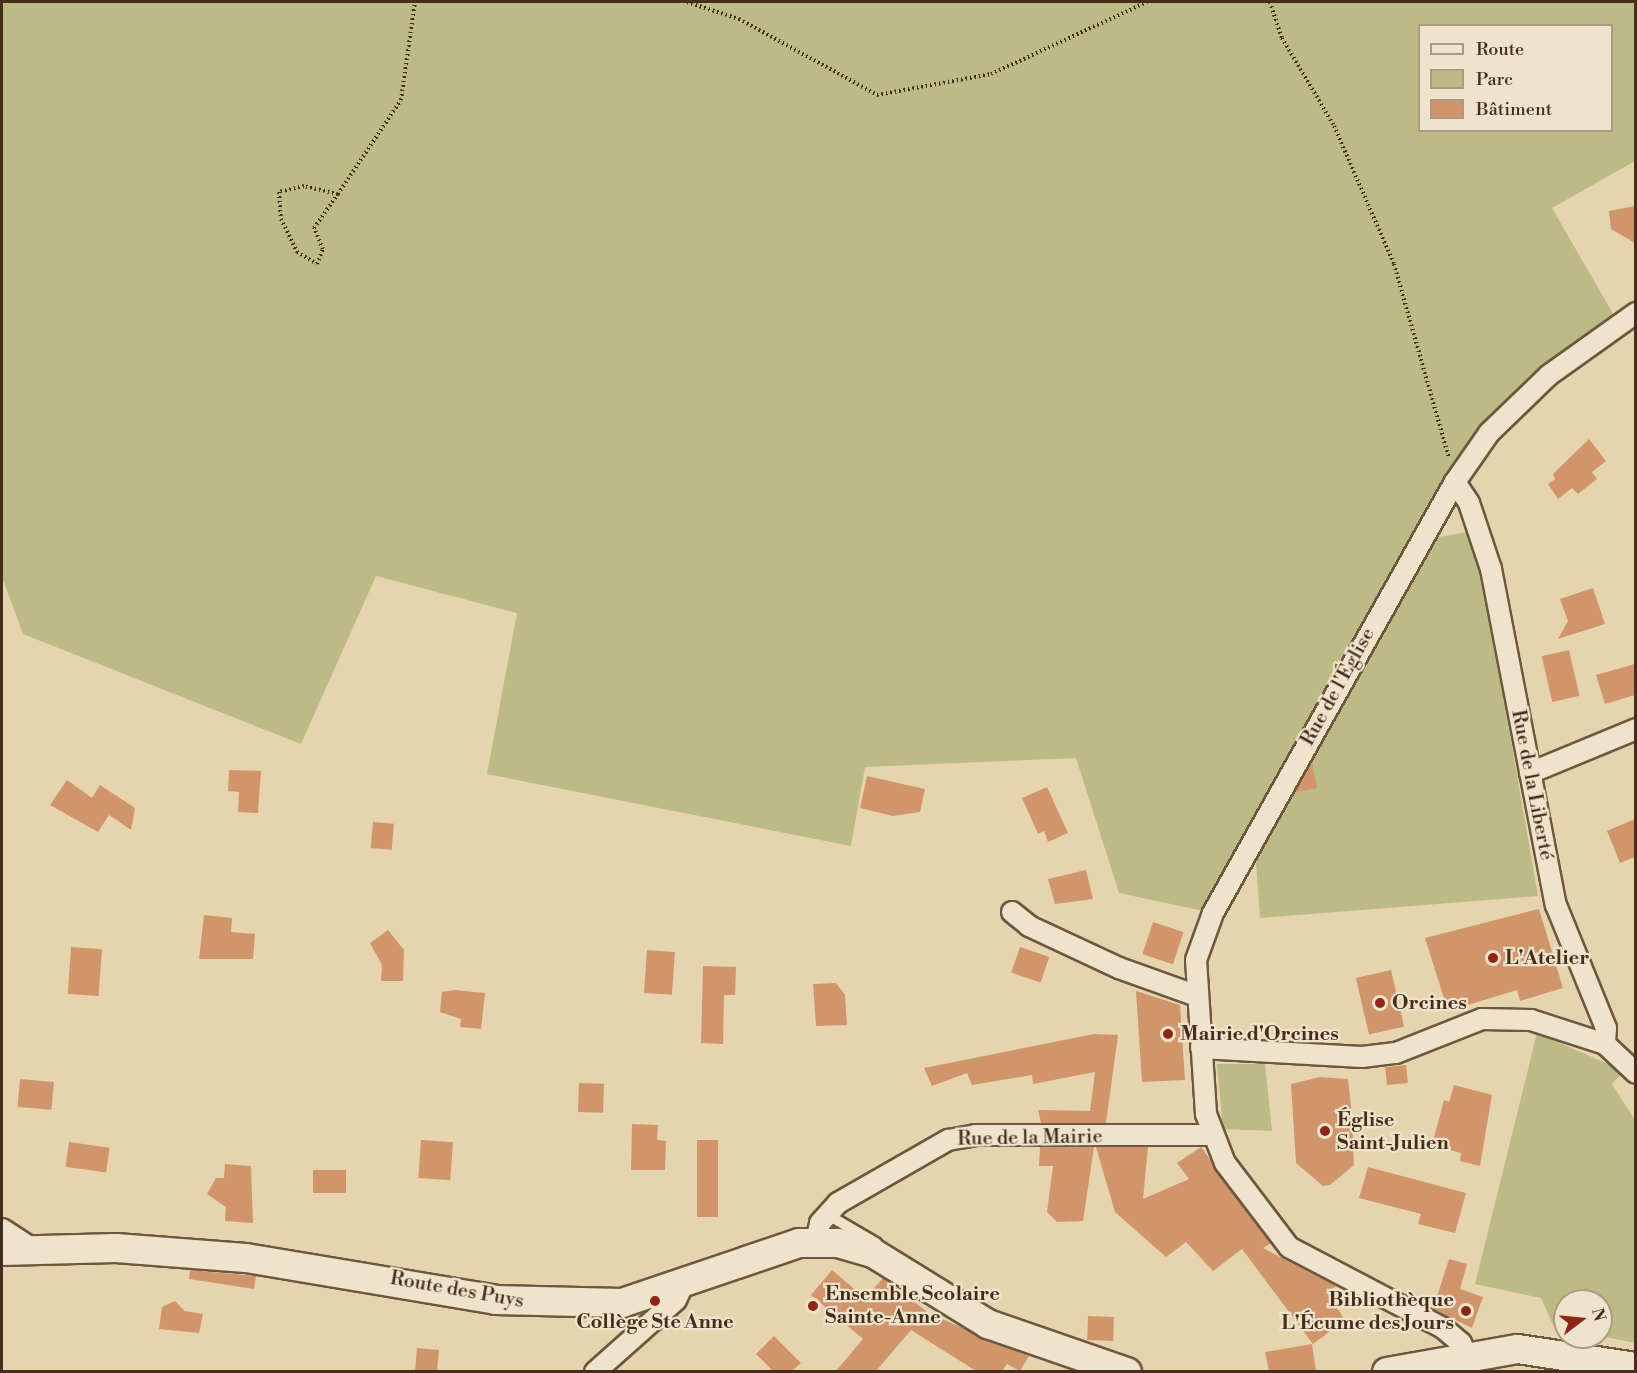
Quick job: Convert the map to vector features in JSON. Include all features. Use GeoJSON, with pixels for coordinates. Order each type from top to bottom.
{"type":"FeatureCollection","features":[{"type":"Feature","properties":{"kind":"main road","name":"Route des Puys"},"geometry":{"type":"LineString","coordinates":[[2,1251],[30,1247],[116,1248],[268,1260],[526,1303],[622,1303],[683,1286],[816,1241],[853,1246],[898,1268],[987,1323],[1127,1371]]}},
{"type":"Feature","properties":{"kind":"main road"},"geometry":{"type":"LineString","coordinates":[[1387,1371],[1467,1357],[1490,1350],[1548,1349],[1635,1367]]}},
{"type":"Feature","properties":{"kind":"street","name":"Rue de l'Église"},"geometry":{"type":"LineString","coordinates":[[1467,1357],[1461,1343],[1443,1328],[1289,1247],[1225,1162],[1212,1136],[1201,1048],[1196,960],[1213,913],[1455,482],[1489,433],[1550,375],[1635,313]]}},
{"type":"Feature","properties":{"kind":"street","name":"Rue de la Liberté"},"geometry":{"type":"LineString","coordinates":[[1455,482],[1469,503],[1491,569],[1556,906],[1606,1028],[1605,1044]]}},
{"type":"Feature","properties":{"kind":"street"},"geometry":{"type":"LineString","coordinates":[[1530,773],[1635,729]]}},
{"type":"Feature","properties":{"kind":"street"},"geometry":{"type":"LineString","coordinates":[[1012,912],[1029,926],[1119,968],[1197,996]]}},
{"type":"Feature","properties":{"kind":"street"},"geometry":{"type":"LineString","coordinates":[[1201,1048],[1362,1057],[1396,1053],[1482,1019],[1531,1020],[1605,1044],[1635,1073]]}},
{"type":"Feature","properties":{"kind":"street","name":"Rue de la Mairie"},"geometry":{"type":"LineString","coordinates":[[828,1215],[921,1151],[948,1140],[975,1135],[1212,1136]]}},
{"type":"Feature","properties":{"kind":"street"},"geometry":{"type":"LineString","coordinates":[[816,1241],[828,1215]]}},
{"type":"Feature","properties":{"kind":"street"},"geometry":{"type":"LineString","coordinates":[[2,1229],[30,1247]]}},
{"type":"Feature","properties":{"kind":"street"},"geometry":{"type":"LineString","coordinates":[[595,1371],[676,1300],[683,1286]]}},
{"type":"Feature","properties":{"kind":"lane","name":"Route des Puys"},"geometry":{"type":"LineString","coordinates":[[828,1215],[876,1243],[898,1268]]}},
{"type":"Feature","properties":{"kind":"path"},"geometry":{"type":"LineString","coordinates":[[338,194],[304,186],[279,192],[281,219],[297,252],[316,264],[323,249],[314,228],[338,194],[401,100],[414,2]]}},
{"type":"Feature","properties":{"kind":"path"},"geometry":{"type":"LineString","coordinates":[[687,2],[739,19],[877,95],[991,74],[1147,2]]}},
{"type":"Feature","properties":{"kind":"path"},"geometry":{"type":"LineString","coordinates":[[1270,2],[1282,38],[1334,126],[1394,264],[1455,482]]}},
{"type":"Feature","properties":{"kind":"green space"},"geometry":{"type":"Polygon","coordinates":[[[2,2],[1635,2],[1635,161],[1552,208],[1619,324],[1489,433],[1213,913],[1119,893],[1076,758],[865,767],[851,846],[487,774],[517,613],[376,576],[301,744],[23,634],[2,577],[2,2]]]}},
{"type":"Feature","properties":{"kind":"green space"},"geometry":{"type":"Polygon","coordinates":[[[1467,532],[1481,568],[1538,896],[1260,918],[1255,847],[1433,538],[1467,532]]]}},
{"type":"Feature","properties":{"kind":"green space"},"geometry":{"type":"Polygon","coordinates":[[[1537,1033],[1624,1071],[1612,1084],[1635,1120],[1635,1343],[1613,1338],[1613,1289],[1553,1289],[1553,1325],[1541,1298],[1475,1284],[1537,1033]]]}},
{"type":"Feature","properties":{"kind":"green space"},"geometry":{"type":"Polygon","coordinates":[[[1217,1064],[1265,1064],[1272,1131],[1223,1129],[1217,1064]]]}},
{"type":"Feature","properties":{"kind":"building"},"geometry":{"type":"Polygon","coordinates":[[[1635,206],[1635,243],[1611,229],[1609,211],[1635,206]]]}},
{"type":"Feature","properties":{"kind":"building"},"geometry":{"type":"Polygon","coordinates":[[[1589,439],[1606,461],[1592,472],[1597,479],[1578,494],[1572,488],[1558,499],[1548,484],[1555,479],[1553,474],[1589,439]]]}},
{"type":"Feature","properties":{"kind":"building"},"geometry":{"type":"Polygon","coordinates":[[[1593,588],[1605,624],[1558,639],[1568,621],[1560,599],[1593,588]]]}},
{"type":"Feature","properties":{"kind":"building"},"geometry":{"type":"Polygon","coordinates":[[[1569,650],[1580,696],[1552,702],[1542,656],[1569,650]]]}},
{"type":"Feature","properties":{"kind":"building"},"geometry":{"type":"Polygon","coordinates":[[[1635,664],[1635,695],[1605,704],[1596,675],[1635,664]]]}},
{"type":"Feature","properties":{"kind":"building"},"geometry":{"type":"Polygon","coordinates":[[[1312,761],[1317,788],[1295,792],[1312,761]]]}},
{"type":"Feature","properties":{"kind":"building"},"geometry":{"type":"Polygon","coordinates":[[[229,770],[261,771],[258,813],[238,812],[239,792],[228,791],[229,770]]]}},
{"type":"Feature","properties":{"kind":"building"},"geometry":{"type":"Polygon","coordinates":[[[867,776],[925,789],[920,812],[893,816],[860,808],[867,776]]]}},
{"type":"Feature","properties":{"kind":"building"},"geometry":{"type":"Polygon","coordinates":[[[67,780],[92,798],[100,785],[135,808],[131,830],[109,815],[98,832],[50,805],[67,780]]]}},
{"type":"Feature","properties":{"kind":"building"},"geometry":{"type":"Polygon","coordinates":[[[1047,787],[1068,833],[1048,842],[1044,831],[1038,834],[1022,798],[1047,787]]]}},
{"type":"Feature","properties":{"kind":"building"},"geometry":{"type":"Polygon","coordinates":[[[1635,819],[1635,857],[1620,863],[1607,831],[1635,819]]]}},
{"type":"Feature","properties":{"kind":"building"},"geometry":{"type":"Polygon","coordinates":[[[373,822],[394,824],[392,850],[371,848],[373,822]]]}},
{"type":"Feature","properties":{"kind":"building"},"geometry":{"type":"Polygon","coordinates":[[[1086,870],[1093,899],[1055,904],[1048,879],[1086,870]]]}},
{"type":"Feature","properties":{"kind":"building","name":"L'Atelier"},"geometry":{"type":"Polygon","coordinates":[[[1539,909],[1563,988],[1520,1001],[1517,990],[1448,1011],[1425,938],[1539,909]]]}},
{"type":"Feature","properties":{"kind":"building"},"geometry":{"type":"Polygon","coordinates":[[[204,915],[232,918],[231,932],[255,934],[253,959],[199,959],[204,915]]]}},
{"type":"Feature","properties":{"kind":"building"},"geometry":{"type":"Polygon","coordinates":[[[1153,922],[1183,932],[1173,964],[1142,954],[1153,922]]]}},
{"type":"Feature","properties":{"kind":"building"},"geometry":{"type":"Polygon","coordinates":[[[388,930],[404,950],[403,981],[381,981],[382,965],[370,943],[388,930]]]}},
{"type":"Feature","properties":{"kind":"building"},"geometry":{"type":"Polygon","coordinates":[[[71,947],[102,949],[99,996],[68,994],[71,947]]]}},
{"type":"Feature","properties":{"kind":"building"},"geometry":{"type":"Polygon","coordinates":[[[1020,947],[1049,957],[1041,983],[1011,973],[1020,947]]]}},
{"type":"Feature","properties":{"kind":"building"},"geometry":{"type":"Polygon","coordinates":[[[647,950],[675,952],[672,995],[644,993],[647,950]]]}},
{"type":"Feature","properties":{"kind":"building"},"geometry":{"type":"Polygon","coordinates":[[[703,966],[736,967],[735,995],[724,995],[723,1044],[701,1043],[703,966]]]}},
{"type":"Feature","properties":{"kind":"building","name":"Orcines"},"geometry":{"type":"Polygon","coordinates":[[[1391,970],[1404,1027],[1369,1035],[1356,978],[1391,970]]]}},
{"type":"Feature","properties":{"kind":"building"},"geometry":{"type":"Polygon","coordinates":[[[836,983],[845,995],[847,1025],[816,1026],[813,984],[836,983]]]}},
{"type":"Feature","properties":{"kind":"building"},"geometry":{"type":"Polygon","coordinates":[[[454,990],[485,993],[481,1029],[460,1027],[461,1019],[440,1012],[442,992],[454,990]]]}},
{"type":"Feature","properties":{"kind":"building","name":"Mairie d'Orcines"},"geometry":{"type":"Polygon","coordinates":[[[1136,991],[1180,1005],[1185,1080],[1142,1082],[1136,991]]]}},
{"type":"Feature","properties":{"kind":"building"},"geometry":{"type":"Polygon","coordinates":[[[1094,1034],[1118,1035],[1106,1123],[1041,1123],[1038,1110],[1090,1111],[1095,1072],[1033,1084],[1032,1075],[972,1085],[967,1073],[932,1086],[924,1068],[1094,1034]]]}},
{"type":"Feature","properties":{"kind":"building"},"geometry":{"type":"Polygon","coordinates":[[[1406,1065],[1408,1083],[1387,1085],[1385,1067],[1406,1065]]]}},
{"type":"Feature","properties":{"kind":"building","name":"Église Saint-Julien"},"geometry":{"type":"Polygon","coordinates":[[[1320,1077],[1348,1079],[1354,1165],[1330,1185],[1323,1186],[1296,1163],[1291,1084],[1320,1077]]]}},
{"type":"Feature","properties":{"kind":"building"},"geometry":{"type":"Polygon","coordinates":[[[20,1079],[54,1082],[51,1110],[18,1107],[20,1079]]]}},
{"type":"Feature","properties":{"kind":"building"},"geometry":{"type":"Polygon","coordinates":[[[579,1083],[604,1084],[603,1113],[578,1112],[579,1083]]]}},
{"type":"Feature","properties":{"kind":"building"},"geometry":{"type":"Polygon","coordinates":[[[1454,1085],[1492,1095],[1480,1166],[1460,1161],[1461,1153],[1432,1145],[1444,1100],[1449,1102],[1454,1085]]]}},
{"type":"Feature","properties":{"kind":"building"},"geometry":{"type":"Polygon","coordinates":[[[632,1124],[658,1125],[657,1140],[666,1141],[665,1170],[631,1170],[632,1124]]]}},
{"type":"Feature","properties":{"kind":"building"},"geometry":{"type":"Polygon","coordinates":[[[421,1140],[453,1142],[450,1180],[418,1178],[421,1140]]]}},
{"type":"Feature","properties":{"kind":"building"},"geometry":{"type":"Polygon","coordinates":[[[697,1140],[718,1140],[718,1217],[697,1217],[697,1140]]]}},
{"type":"Feature","properties":{"kind":"building"},"geometry":{"type":"Polygon","coordinates":[[[69,1142],[110,1148],[106,1172],[66,1167],[69,1142]]]}},
{"type":"Feature","properties":{"kind":"building"},"geometry":{"type":"Polygon","coordinates":[[[1040,1147],[1094,1147],[1083,1221],[1057,1222],[1047,1212],[1053,1166],[1039,1166],[1040,1147]]]}},
{"type":"Feature","properties":{"kind":"building"},"geometry":{"type":"Polygon","coordinates":[[[1096,1147],[1148,1147],[1143,1199],[1189,1179],[1177,1163],[1201,1147],[1271,1243],[1263,1248],[1336,1286],[1327,1293],[1345,1320],[1313,1344],[1242,1249],[1213,1271],[1186,1242],[1166,1257],[1115,1212],[1096,1147]]]}},
{"type":"Feature","properties":{"kind":"building"},"geometry":{"type":"Polygon","coordinates":[[[225,1164],[251,1166],[253,1223],[225,1221],[226,1207],[207,1194],[216,1178],[224,1178],[225,1164]]]}},
{"type":"Feature","properties":{"kind":"building"},"geometry":{"type":"Polygon","coordinates":[[[1368,1167],[1466,1193],[1455,1233],[1418,1224],[1421,1214],[1359,1198],[1368,1167]]]}},
{"type":"Feature","properties":{"kind":"building"},"geometry":{"type":"Polygon","coordinates":[[[313,1170],[346,1170],[346,1193],[313,1193],[313,1170]]]}},
{"type":"Feature","properties":{"kind":"building"},"geometry":{"type":"Polygon","coordinates":[[[1449,1259],[1467,1264],[1460,1289],[1483,1297],[1472,1328],[1433,1309],[1449,1259]]]}},
{"type":"Feature","properties":{"kind":"building"},"geometry":{"type":"Polygon","coordinates":[[[190,1270],[256,1276],[254,1289],[189,1279],[190,1270]]]}},
{"type":"Feature","properties":{"kind":"building"},"geometry":{"type":"Polygon","coordinates":[[[832,1270],[865,1298],[883,1278],[930,1314],[1029,1356],[1020,1371],[1007,1364],[1002,1371],[976,1371],[911,1330],[876,1371],[836,1371],[863,1339],[811,1295],[832,1270]]]}},
{"type":"Feature","properties":{"kind":"building"},"geometry":{"type":"Polygon","coordinates":[[[175,1301],[185,1311],[203,1314],[199,1333],[159,1329],[162,1307],[175,1301]]]}},
{"type":"Feature","properties":{"kind":"building"},"geometry":{"type":"Polygon","coordinates":[[[1088,1316],[1114,1317],[1113,1341],[1087,1340],[1088,1316]]]}},
{"type":"Feature","properties":{"kind":"building"},"geometry":{"type":"Polygon","coordinates":[[[774,1336],[801,1363],[792,1371],[773,1371],[756,1354],[774,1336]]]}},
{"type":"Feature","properties":{"kind":"building"},"geometry":{"type":"Polygon","coordinates":[[[1312,1344],[1316,1371],[1269,1371],[1265,1352],[1312,1344]]]}},
{"type":"Feature","properties":{"kind":"building"},"geometry":{"type":"Polygon","coordinates":[[[417,1348],[439,1350],[437,1372],[415,1371],[417,1348]]]}},
{"type":"Feature","properties":{"kind":"place","name":"L'Atelier"},"geometry":{"type":"Point","coordinates":[1493,958]}},
{"type":"Feature","properties":{"kind":"place","name":"Orcines"},"geometry":{"type":"Point","coordinates":[1380,1003]}},
{"type":"Feature","properties":{"kind":"place","name":"Mairie d'Orcines"},"geometry":{"type":"Point","coordinates":[1168,1034]}},
{"type":"Feature","properties":{"kind":"place","name":"Église Saint-Julien"},"geometry":{"type":"Point","coordinates":[1325,1131]}},
{"type":"Feature","properties":{"kind":"place","name":"Collège Ste Anne"},"geometry":{"type":"Point","coordinates":[655,1301]}},
{"type":"Feature","properties":{"kind":"place","name":"Ensemble Scolaire Sainte-Anne"},"geometry":{"type":"Point","coordinates":[813,1306]}},
{"type":"Feature","properties":{"kind":"place","name":"Bibliothèque L'Écume des Jours"},"geometry":{"type":"Point","coordinates":[1466,1311]}}]}
